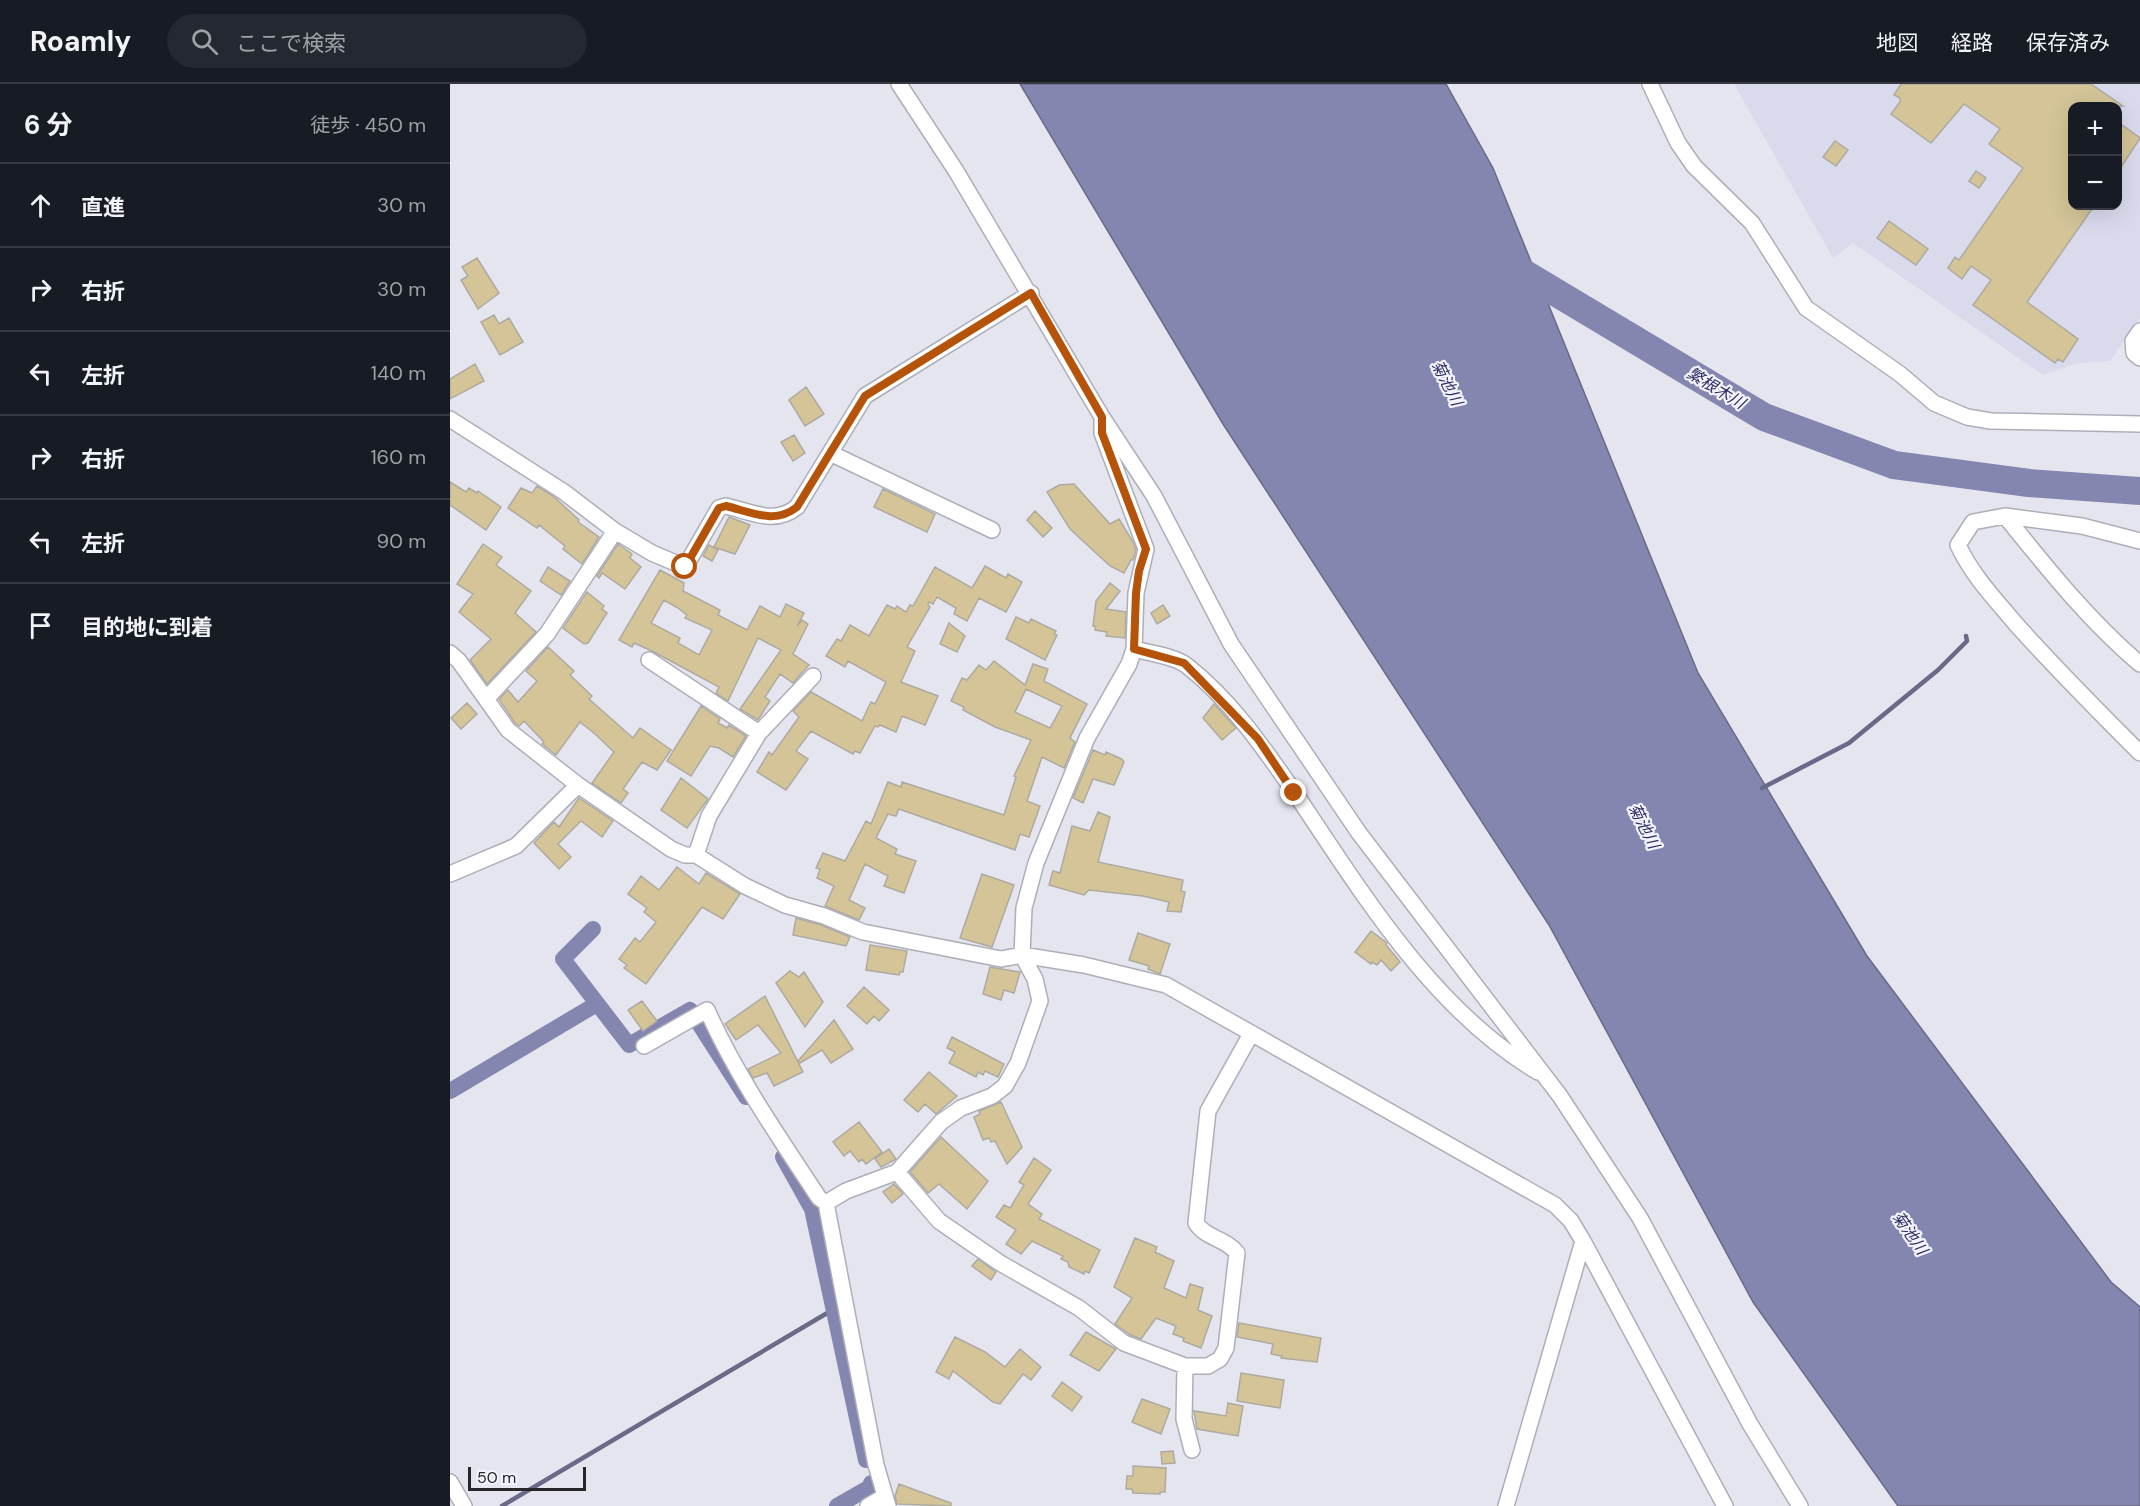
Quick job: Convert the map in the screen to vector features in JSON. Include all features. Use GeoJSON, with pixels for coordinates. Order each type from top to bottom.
{"type":"FeatureCollection","features":[{"type":"Feature","properties":{"kind":"street"},"geometry":{"type":"LineString","coordinates":[[899,84],[1031,293],[1102,417],[1154,496],[1231,644],[1359,833],[1544,1076],[1640,1218],[1750,1424],[1800,1506]]}},
{"type":"Feature","properties":{"kind":"street"},"geometry":{"type":"LineString","coordinates":[[1650,84],[1683,150],[1694,166],[1752,223],[1806,308],[1900,374],[1934,403],[1967,417],[1991,421],[2140,424]]}},
{"type":"Feature","properties":{"kind":"street"},"geometry":{"type":"LineString","coordinates":[[450,419],[564,492],[615,531],[652,554],[685,567],[719,508],[726,506],[778,518],[788,514],[797,507],[865,396],[1031,293]]}},
{"type":"Feature","properties":{"kind":"street"},"geometry":{"type":"LineString","coordinates":[[2140,331],[2133,341],[2134,353],[2140,358]]}},
{"type":"Feature","properties":{"kind":"street"},"geometry":{"type":"LineString","coordinates":[[826,1203],[846,1191],[897,1172],[941,1122],[961,1108],[993,1096],[1005,1086],[1018,1063],[1040,1001],[1035,979],[1022,955],[1024,908],[1036,863],[1087,738],[1129,664],[1134,649],[1139,571],[1146,549],[1102,433],[1102,417]]}},
{"type":"Feature","properties":{"kind":"street"},"geometry":{"type":"LineString","coordinates":[[830,453],[992,530]]}},
{"type":"Feature","properties":{"kind":"street"},"geometry":{"type":"LineString","coordinates":[[2005,516],[2110,637],[2140,664]]}},
{"type":"Feature","properties":{"kind":"street"},"geometry":{"type":"LineString","coordinates":[[2140,541],[2082,526],[2005,516],[1973,522],[1958,545],[1985,589],[2050,663],[2140,753]]}},
{"type":"Feature","properties":{"kind":"street"},"geometry":{"type":"LineString","coordinates":[[487,698],[547,634],[615,531]]}},
{"type":"Feature","properties":{"kind":"street"},"geometry":{"type":"LineString","coordinates":[[1134,649],[1184,663],[1218,696],[1258,739],[1361,888],[1445,998],[1507,1053],[1544,1076]]}},
{"type":"Feature","properties":{"kind":"street"},"geometry":{"type":"LineString","coordinates":[[450,653],[459,661],[487,698],[508,730],[578,785],[671,849],[685,855],[696,855],[746,886],[785,905],[824,916],[863,932],[1001,958],[1022,955],[1084,965],[1166,985],[1547,1200],[1571,1221],[1583,1241],[1725,1506]]}},
{"type":"Feature","properties":{"kind":"street"},"geometry":{"type":"LineString","coordinates":[[649,660],[759,733]]}},
{"type":"Feature","properties":{"kind":"street"},"geometry":{"type":"LineString","coordinates":[[696,855],[709,816],[759,733],[813,676]]}},
{"type":"Feature","properties":{"kind":"street"},"geometry":{"type":"LineString","coordinates":[[450,874],[516,846],[578,785]]}},
{"type":"Feature","properties":{"kind":"street"},"geometry":{"type":"LineString","coordinates":[[644,1046],[706,1010],[723,1045],[770,1122],[819,1198],[826,1203],[876,1465],[887,1501],[868,1506]]}},
{"type":"Feature","properties":{"kind":"street"},"geometry":{"type":"LineString","coordinates":[[897,1172],[939,1221],[1000,1263],[1079,1308],[1124,1343],[1185,1366],[1208,1366],[1220,1359],[1226,1348],[1237,1252],[1231,1244],[1202,1233],[1196,1223],[1208,1111],[1251,1034]]}},
{"type":"Feature","properties":{"kind":"street"},"geometry":{"type":"LineString","coordinates":[[1506,1506],[1583,1241]]}},
{"type":"Feature","properties":{"kind":"street"},"geometry":{"type":"LineString","coordinates":[[1185,1366],[1184,1419],[1192,1450]]}},
{"type":"Feature","properties":{"kind":"street"},"geometry":{"type":"LineString","coordinates":[[450,1482],[464,1506]]}},
{"type":"Feature","properties":{"kind":"shaded area"},"geometry":{"type":"Polygon","coordinates":[[[1734,84],[2140,84],[2140,318],[2110,361],[2078,363],[2043,375],[1853,243],[1833,258],[1734,84]]]}},
{"type":"Feature","properties":{"kind":"water","name":"菊池川"},"geometry":{"type":"Polygon","coordinates":[[[1020,84],[1446,84],[1493,168],[1698,673],[1867,956],[2111,1282],[2140,1307],[2140,1506],[1898,1506],[1753,1302],[1549,925],[1223,424],[1020,84]]]}},
{"type":"Feature","properties":{"kind":"building"},"geometry":{"type":"Polygon","coordinates":[[[1901,84],[2091,84],[2117,102],[2068,102],[2068,210],[2091,210],[2027,302],[2078,339],[2063,362],[2058,359],[2055,363],[1973,305],[1991,280],[1971,266],[1962,279],[1948,268],[1955,257],[1959,260],[2023,168],[1989,144],[2000,129],[1964,104],[1931,143],[1891,114],[1900,102],[1900,98],[1894,95],[1901,84]]]}},
{"type":"Feature","properties":{"kind":"building"},"geometry":{"type":"Polygon","coordinates":[[[2122,125],[2140,138],[2122,166],[2122,125]]]}},
{"type":"Feature","properties":{"kind":"building"},"geometry":{"type":"Polygon","coordinates":[[[1835,141],[1848,150],[1836,166],[1823,157],[1835,141]]]}},
{"type":"Feature","properties":{"kind":"building"},"geometry":{"type":"Polygon","coordinates":[[[1976,171],[1986,178],[1979,188],[1969,181],[1976,171]]]}},
{"type":"Feature","properties":{"kind":"building"},"geometry":{"type":"Polygon","coordinates":[[[1889,221],[1928,249],[1916,265],[1877,238],[1889,221]]]}},
{"type":"Feature","properties":{"kind":"building"},"geometry":{"type":"Polygon","coordinates":[[[477,258],[499,293],[478,309],[461,280],[468,276],[462,267],[477,258]]]}},
{"type":"Feature","properties":{"kind":"building"},"geometry":{"type":"Polygon","coordinates":[[[494,315],[499,324],[509,318],[523,342],[500,355],[481,322],[494,315]]]}},
{"type":"Feature","properties":{"kind":"building"},"geometry":{"type":"Polygon","coordinates":[[[475,364],[484,381],[450,399],[450,379],[475,364]]]}},
{"type":"Feature","properties":{"kind":"building"},"geometry":{"type":"Polygon","coordinates":[[[806,387],[824,414],[805,426],[789,400],[806,387]]]}},
{"type":"Feature","properties":{"kind":"building"},"geometry":{"type":"Polygon","coordinates":[[[794,435],[805,453],[793,461],[781,442],[794,435]]]}},
{"type":"Feature","properties":{"kind":"building"},"geometry":{"type":"Polygon","coordinates":[[[450,482],[466,492],[469,488],[477,493],[478,491],[501,507],[486,530],[450,505],[450,482]]]}},
{"type":"Feature","properties":{"kind":"building"},"geometry":{"type":"Polygon","coordinates":[[[1074,484],[1110,524],[1119,519],[1133,542],[1136,550],[1133,560],[1124,573],[1110,566],[1070,529],[1047,492],[1059,485],[1074,484]]]}},
{"type":"Feature","properties":{"kind":"building"},"geometry":{"type":"Polygon","coordinates":[[[537,486],[553,496],[579,520],[578,522],[599,537],[582,564],[563,549],[565,546],[539,525],[537,528],[508,508],[521,488],[532,493],[537,486]]]}},
{"type":"Feature","properties":{"kind":"building"},"geometry":{"type":"Polygon","coordinates":[[[883,489],[935,514],[927,532],[874,507],[883,489]]]}},
{"type":"Feature","properties":{"kind":"building"},"geometry":{"type":"Polygon","coordinates":[[[1035,511],[1052,528],[1043,537],[1027,520],[1035,511]]]}},
{"type":"Feature","properties":{"kind":"building"},"geometry":{"type":"Polygon","coordinates":[[[729,517],[750,525],[735,554],[714,547],[729,517]]]}},
{"type":"Feature","properties":{"kind":"building"},"geometry":{"type":"Polygon","coordinates":[[[483,544],[502,557],[496,565],[531,591],[515,613],[536,632],[487,684],[470,660],[491,639],[459,612],[473,594],[457,584],[483,544]]]}},
{"type":"Feature","properties":{"kind":"building"},"geometry":{"type":"Polygon","coordinates":[[[618,544],[632,554],[630,558],[641,567],[625,589],[602,573],[599,578],[597,576],[618,544]]]}},
{"type":"Feature","properties":{"kind":"building"},"geometry":{"type":"Polygon","coordinates":[[[709,545],[718,550],[712,561],[703,556],[709,545]]]}},
{"type":"Feature","properties":{"kind":"building"},"geometry":{"type":"Polygon","coordinates":[[[985,566],[1006,578],[1008,574],[1022,582],[1006,612],[979,598],[967,621],[954,614],[956,608],[937,597],[933,604],[929,602],[930,607],[907,647],[915,651],[901,682],[938,696],[925,725],[902,716],[896,732],[880,725],[875,726],[860,753],[855,751],[853,754],[811,731],[796,751],[808,759],[786,790],[757,772],[769,752],[772,755],[799,717],[793,711],[811,692],[862,721],[871,702],[875,704],[886,682],[848,661],[845,667],[826,656],[837,639],[841,641],[850,625],[869,636],[887,605],[895,609],[897,606],[906,612],[910,605],[913,606],[935,567],[972,588],[985,566]]]}},
{"type":"Feature","properties":{"kind":"building"},"geometry":{"type":"Polygon","coordinates":[[[548,567],[570,581],[561,595],[540,581],[548,567]]]}},
{"type":"Feature","properties":{"kind":"building"},"geometry":{"type":"Polygon","coordinates":[[[660,570],[684,583],[683,591],[720,610],[718,615],[747,630],[760,606],[780,617],[786,604],[804,613],[797,626],[802,620],[808,624],[793,654],[809,665],[793,683],[780,674],[765,697],[770,701],[758,720],[740,709],[781,650],[758,638],[728,701],[716,693],[719,687],[654,652],[634,643],[632,647],[619,640],[660,570]],[[664,600],[651,623],[680,638],[678,643],[699,655],[712,630],[685,618],[687,615],[664,600]]]}},
{"type":"Feature","properties":{"kind":"building"},"geometry":{"type":"Polygon","coordinates":[[[1110,583],[1120,591],[1106,609],[1126,612],[1125,638],[1106,636],[1107,632],[1095,630],[1093,626],[1096,601],[1110,583]]]}},
{"type":"Feature","properties":{"kind":"building"},"geometry":{"type":"Polygon","coordinates":[[[587,592],[604,606],[602,609],[607,613],[588,643],[584,644],[563,628],[587,592]]]}},
{"type":"Feature","properties":{"kind":"building"},"geometry":{"type":"Polygon","coordinates":[[[1163,605],[1170,616],[1157,624],[1151,613],[1163,605]]]}},
{"type":"Feature","properties":{"kind":"building"},"geometry":{"type":"Polygon","coordinates":[[[1016,617],[1029,623],[1031,619],[1056,631],[1054,634],[1057,635],[1045,660],[1006,639],[1016,617]]]}},
{"type":"Feature","properties":{"kind":"building"},"geometry":{"type":"Polygon","coordinates":[[[949,623],[965,636],[957,652],[940,644],[949,623]]]}},
{"type":"Feature","properties":{"kind":"building"},"geometry":{"type":"Polygon","coordinates":[[[548,647],[574,671],[570,675],[592,696],[589,699],[633,738],[640,728],[671,750],[657,770],[642,762],[623,789],[628,793],[621,803],[592,783],[614,752],[595,734],[580,722],[556,755],[542,744],[544,742],[524,721],[519,726],[515,723],[499,699],[508,690],[518,702],[537,681],[526,671],[548,647]]]}},
{"type":"Feature","properties":{"kind":"building"},"geometry":{"type":"Polygon","coordinates":[[[994,661],[1025,685],[1033,664],[1048,669],[1044,681],[1087,704],[1070,738],[1075,742],[1064,768],[1042,757],[1027,801],[1040,806],[1029,837],[1020,834],[1015,850],[899,809],[896,816],[888,814],[876,838],[897,849],[895,854],[916,861],[904,893],[884,886],[888,876],[865,864],[849,900],[865,908],[859,920],[825,906],[834,886],[817,878],[820,869],[816,868],[823,853],[845,861],[866,821],[871,824],[888,782],[901,787],[902,782],[1004,815],[1016,777],[1014,776],[1031,740],[995,727],[951,701],[962,678],[967,680],[979,665],[986,670],[994,661]],[[1026,689],[1015,712],[1050,728],[1062,706],[1026,689]]]}},
{"type":"Feature","properties":{"kind":"building"},"geometry":{"type":"Polygon","coordinates":[[[467,703],[477,714],[461,729],[451,718],[467,703]]]}},
{"type":"Feature","properties":{"kind":"building"},"geometry":{"type":"Polygon","coordinates":[[[1214,704],[1236,728],[1222,740],[1203,718],[1214,704]]]}},
{"type":"Feature","properties":{"kind":"building"},"geometry":{"type":"Polygon","coordinates":[[[701,706],[720,719],[718,723],[727,728],[729,725],[746,736],[733,757],[719,748],[710,746],[691,776],[667,761],[701,706]]]}},
{"type":"Feature","properties":{"kind":"building"},"geometry":{"type":"Polygon","coordinates":[[[1093,750],[1105,755],[1106,752],[1124,762],[1114,785],[1093,779],[1083,803],[1073,798],[1093,750]]]}},
{"type":"Feature","properties":{"kind":"building"},"geometry":{"type":"Polygon","coordinates":[[[681,778],[708,799],[687,828],[661,810],[681,778]]]}},
{"type":"Feature","properties":{"kind":"building"},"geometry":{"type":"Polygon","coordinates":[[[579,798],[613,821],[602,837],[581,821],[558,844],[571,857],[559,869],[534,843],[554,822],[559,827],[579,798]]]}},
{"type":"Feature","properties":{"kind":"building"},"geometry":{"type":"Polygon","coordinates":[[[1098,812],[1110,817],[1098,862],[1183,880],[1181,891],[1185,892],[1181,912],[1167,911],[1169,902],[1143,896],[1089,890],[1084,895],[1049,885],[1053,871],[1060,873],[1072,826],[1090,831],[1098,812]]]}},
{"type":"Feature","properties":{"kind":"building"},"geometry":{"type":"Polygon","coordinates":[[[677,867],[699,884],[706,873],[740,894],[723,919],[702,907],[646,984],[624,968],[627,965],[619,959],[635,938],[640,942],[656,922],[644,912],[647,908],[628,894],[641,876],[659,890],[677,867]]]}},
{"type":"Feature","properties":{"kind":"building"},"geometry":{"type":"Polygon","coordinates":[[[982,874],[1014,885],[992,947],[960,938],[982,874]]]}},
{"type":"Feature","properties":{"kind":"building"},"geometry":{"type":"Polygon","coordinates":[[[796,918],[850,937],[846,946],[793,935],[796,918]]]}},
{"type":"Feature","properties":{"kind":"building"},"geometry":{"type":"Polygon","coordinates":[[[1371,931],[1387,943],[1386,945],[1400,962],[1391,971],[1381,960],[1377,965],[1372,962],[1371,964],[1355,952],[1371,931]]]}},
{"type":"Feature","properties":{"kind":"building"},"geometry":{"type":"Polygon","coordinates":[[[1138,933],[1170,944],[1160,974],[1148,969],[1149,966],[1129,960],[1138,933]]]}},
{"type":"Feature","properties":{"kind":"building"},"geometry":{"type":"Polygon","coordinates":[[[870,945],[907,951],[903,972],[899,975],[866,970],[870,945]]]}},
{"type":"Feature","properties":{"kind":"building"},"geometry":{"type":"Polygon","coordinates":[[[990,967],[1020,972],[1014,993],[1004,990],[1001,1000],[983,994],[990,967]]]}},
{"type":"Feature","properties":{"kind":"building"},"geometry":{"type":"Polygon","coordinates":[[[790,971],[799,977],[804,972],[823,1002],[805,1027],[776,983],[790,971]]]}},
{"type":"Feature","properties":{"kind":"building"},"geometry":{"type":"Polygon","coordinates":[[[864,987],[889,1010],[879,1021],[874,1016],[867,1024],[847,1006],[864,987]]]}},
{"type":"Feature","properties":{"kind":"building"},"geometry":{"type":"Polygon","coordinates":[[[765,996],[803,1072],[774,1086],[767,1073],[753,1078],[748,1069],[781,1053],[758,1025],[736,1040],[725,1024],[765,996]]]}},
{"type":"Feature","properties":{"kind":"building"},"geometry":{"type":"Polygon","coordinates":[[[642,1001],[657,1021],[643,1031],[628,1010],[642,1001]]]}},
{"type":"Feature","properties":{"kind":"building"},"geometry":{"type":"Polygon","coordinates":[[[834,1020],[853,1049],[831,1063],[822,1050],[800,1063],[798,1061],[834,1020]]]}},
{"type":"Feature","properties":{"kind":"building"},"geometry":{"type":"Polygon","coordinates":[[[952,1037],[1004,1064],[998,1077],[985,1071],[983,1075],[978,1072],[976,1077],[949,1063],[955,1052],[947,1048],[952,1037]]]}},
{"type":"Feature","properties":{"kind":"building"},"geometry":{"type":"Polygon","coordinates":[[[929,1072],[957,1096],[936,1114],[925,1104],[918,1112],[904,1100],[929,1072]]]}},
{"type":"Feature","properties":{"kind":"building"},"geometry":{"type":"Polygon","coordinates":[[[1001,1102],[1022,1147],[1007,1164],[995,1141],[991,1142],[989,1138],[983,1140],[974,1117],[980,1114],[979,1111],[1001,1102]]]}},
{"type":"Feature","properties":{"kind":"building"},"geometry":{"type":"Polygon","coordinates":[[[859,1122],[882,1152],[866,1164],[862,1159],[859,1162],[850,1151],[844,1156],[833,1142],[859,1122]]]}},
{"type":"Feature","properties":{"kind":"building"},"geometry":{"type":"Polygon","coordinates":[[[941,1137],[988,1181],[967,1209],[939,1184],[928,1193],[910,1172],[941,1137]]]}},
{"type":"Feature","properties":{"kind":"building"},"geometry":{"type":"Polygon","coordinates":[[[889,1149],[896,1159],[881,1167],[875,1159],[889,1149]]]}},
{"type":"Feature","properties":{"kind":"building"},"geometry":{"type":"Polygon","coordinates":[[[1034,1158],[1051,1170],[1028,1204],[1042,1214],[1039,1219],[1100,1250],[1089,1273],[1085,1271],[1084,1274],[1069,1267],[1068,1262],[1061,1259],[1063,1256],[1032,1241],[1021,1254],[1006,1244],[1016,1230],[996,1217],[1004,1205],[1010,1208],[1024,1185],[1019,1182],[1034,1158]]]}},
{"type":"Feature","properties":{"kind":"building"},"geometry":{"type":"Polygon","coordinates":[[[894,1184],[903,1194],[892,1203],[883,1192],[894,1184]]]}},
{"type":"Feature","properties":{"kind":"building"},"geometry":{"type":"Polygon","coordinates":[[[1135,1238],[1157,1247],[1155,1252],[1174,1261],[1164,1288],[1186,1298],[1190,1284],[1203,1288],[1198,1310],[1212,1316],[1201,1348],[1173,1334],[1176,1326],[1156,1318],[1141,1339],[1115,1324],[1132,1298],[1114,1287],[1135,1238]]]}},
{"type":"Feature","properties":{"kind":"building"},"geometry":{"type":"Polygon","coordinates":[[[978,1259],[996,1272],[991,1280],[972,1266],[978,1259]]]}},
{"type":"Feature","properties":{"kind":"building"},"geometry":{"type":"Polygon","coordinates":[[[1239,1323],[1321,1338],[1317,1362],[1281,1358],[1282,1356],[1271,1354],[1273,1344],[1237,1337],[1239,1323]]]}},
{"type":"Feature","properties":{"kind":"building"},"geometry":{"type":"Polygon","coordinates":[[[1086,1332],[1116,1349],[1099,1371],[1070,1355],[1086,1332]]]}},
{"type":"Feature","properties":{"kind":"building"},"geometry":{"type":"Polygon","coordinates":[[[955,1337],[985,1352],[1005,1367],[1020,1349],[1041,1367],[1031,1380],[1023,1374],[1000,1404],[993,1402],[953,1371],[949,1379],[936,1372],[955,1337]]]}},
{"type":"Feature","properties":{"kind":"building"},"geometry":{"type":"Polygon","coordinates":[[[1241,1373],[1284,1380],[1280,1408],[1237,1401],[1241,1373]]]}},
{"type":"Feature","properties":{"kind":"building"},"geometry":{"type":"Polygon","coordinates":[[[1062,1382],[1082,1397],[1072,1411],[1052,1396],[1062,1382]]]}},
{"type":"Feature","properties":{"kind":"building"},"geometry":{"type":"Polygon","coordinates":[[[1142,1399],[1170,1409],[1161,1434],[1132,1422],[1142,1399]]]}},
{"type":"Feature","properties":{"kind":"building"},"geometry":{"type":"Polygon","coordinates":[[[1228,1403],[1243,1406],[1238,1436],[1197,1429],[1194,1411],[1226,1416],[1228,1403]]]}},
{"type":"Feature","properties":{"kind":"building"},"geometry":{"type":"Polygon","coordinates":[[[1173,1451],[1175,1463],[1162,1464],[1161,1452],[1173,1451]]]}},
{"type":"Feature","properties":{"kind":"building"},"geometry":{"type":"Polygon","coordinates":[[[1133,1466],[1166,1468],[1165,1492],[1160,1492],[1160,1494],[1133,1493],[1132,1489],[1126,1489],[1127,1476],[1133,1476],[1133,1466]]]}},
{"type":"Feature","properties":{"kind":"building"},"geometry":{"type":"Polygon","coordinates":[[[899,1484],[951,1503],[951,1506],[897,1504],[895,1496],[899,1484]]]}},
{"type":"Feature","properties":{"kind":"waterway","name":"繁根木川"},"geometry":{"type":"LineString","coordinates":[[1505,262],[1764,417],[1894,465],[2029,483],[2140,491]]}},
{"type":"Feature","properties":{"kind":"waterway"},"geometry":{"type":"LineString","coordinates":[[1762,788],[1849,743],[1938,670],[1967,641],[1966,636]]}},
{"type":"Feature","properties":{"kind":"waterway"},"geometry":{"type":"LineString","coordinates":[[593,929],[563,959],[629,1045],[690,1010],[692,1012]]}},
{"type":"Feature","properties":{"kind":"waterway"},"geometry":{"type":"LineString","coordinates":[[450,1091],[595,1005]]}},
{"type":"Feature","properties":{"kind":"waterway"},"geometry":{"type":"LineString","coordinates":[[696,1019],[746,1097]]}},
{"type":"Feature","properties":{"kind":"waterway"},"geometry":{"type":"LineString","coordinates":[[783,1157],[812,1209],[866,1460]]}},
{"type":"Feature","properties":{"kind":"waterway"},"geometry":{"type":"LineString","coordinates":[[502,1506],[834,1309]]}},
{"type":"Feature","properties":{"kind":"waterway"},"geometry":{"type":"LineString","coordinates":[[837,1506],[872,1486],[871,1483]]}},
{"type":"Feature","properties":{"kind":"route"},"geometry":{"type":"LineString","coordinates":[[685,567],[719,508],[726,506],[778,518],[788,514],[797,507],[865,396],[1031,293],[1102,417],[1102,433],[1137,520],[1146,549],[1139,571],[1136,593],[1134,649],[1184,663],[1258,739],[1294,793]]}}]}
